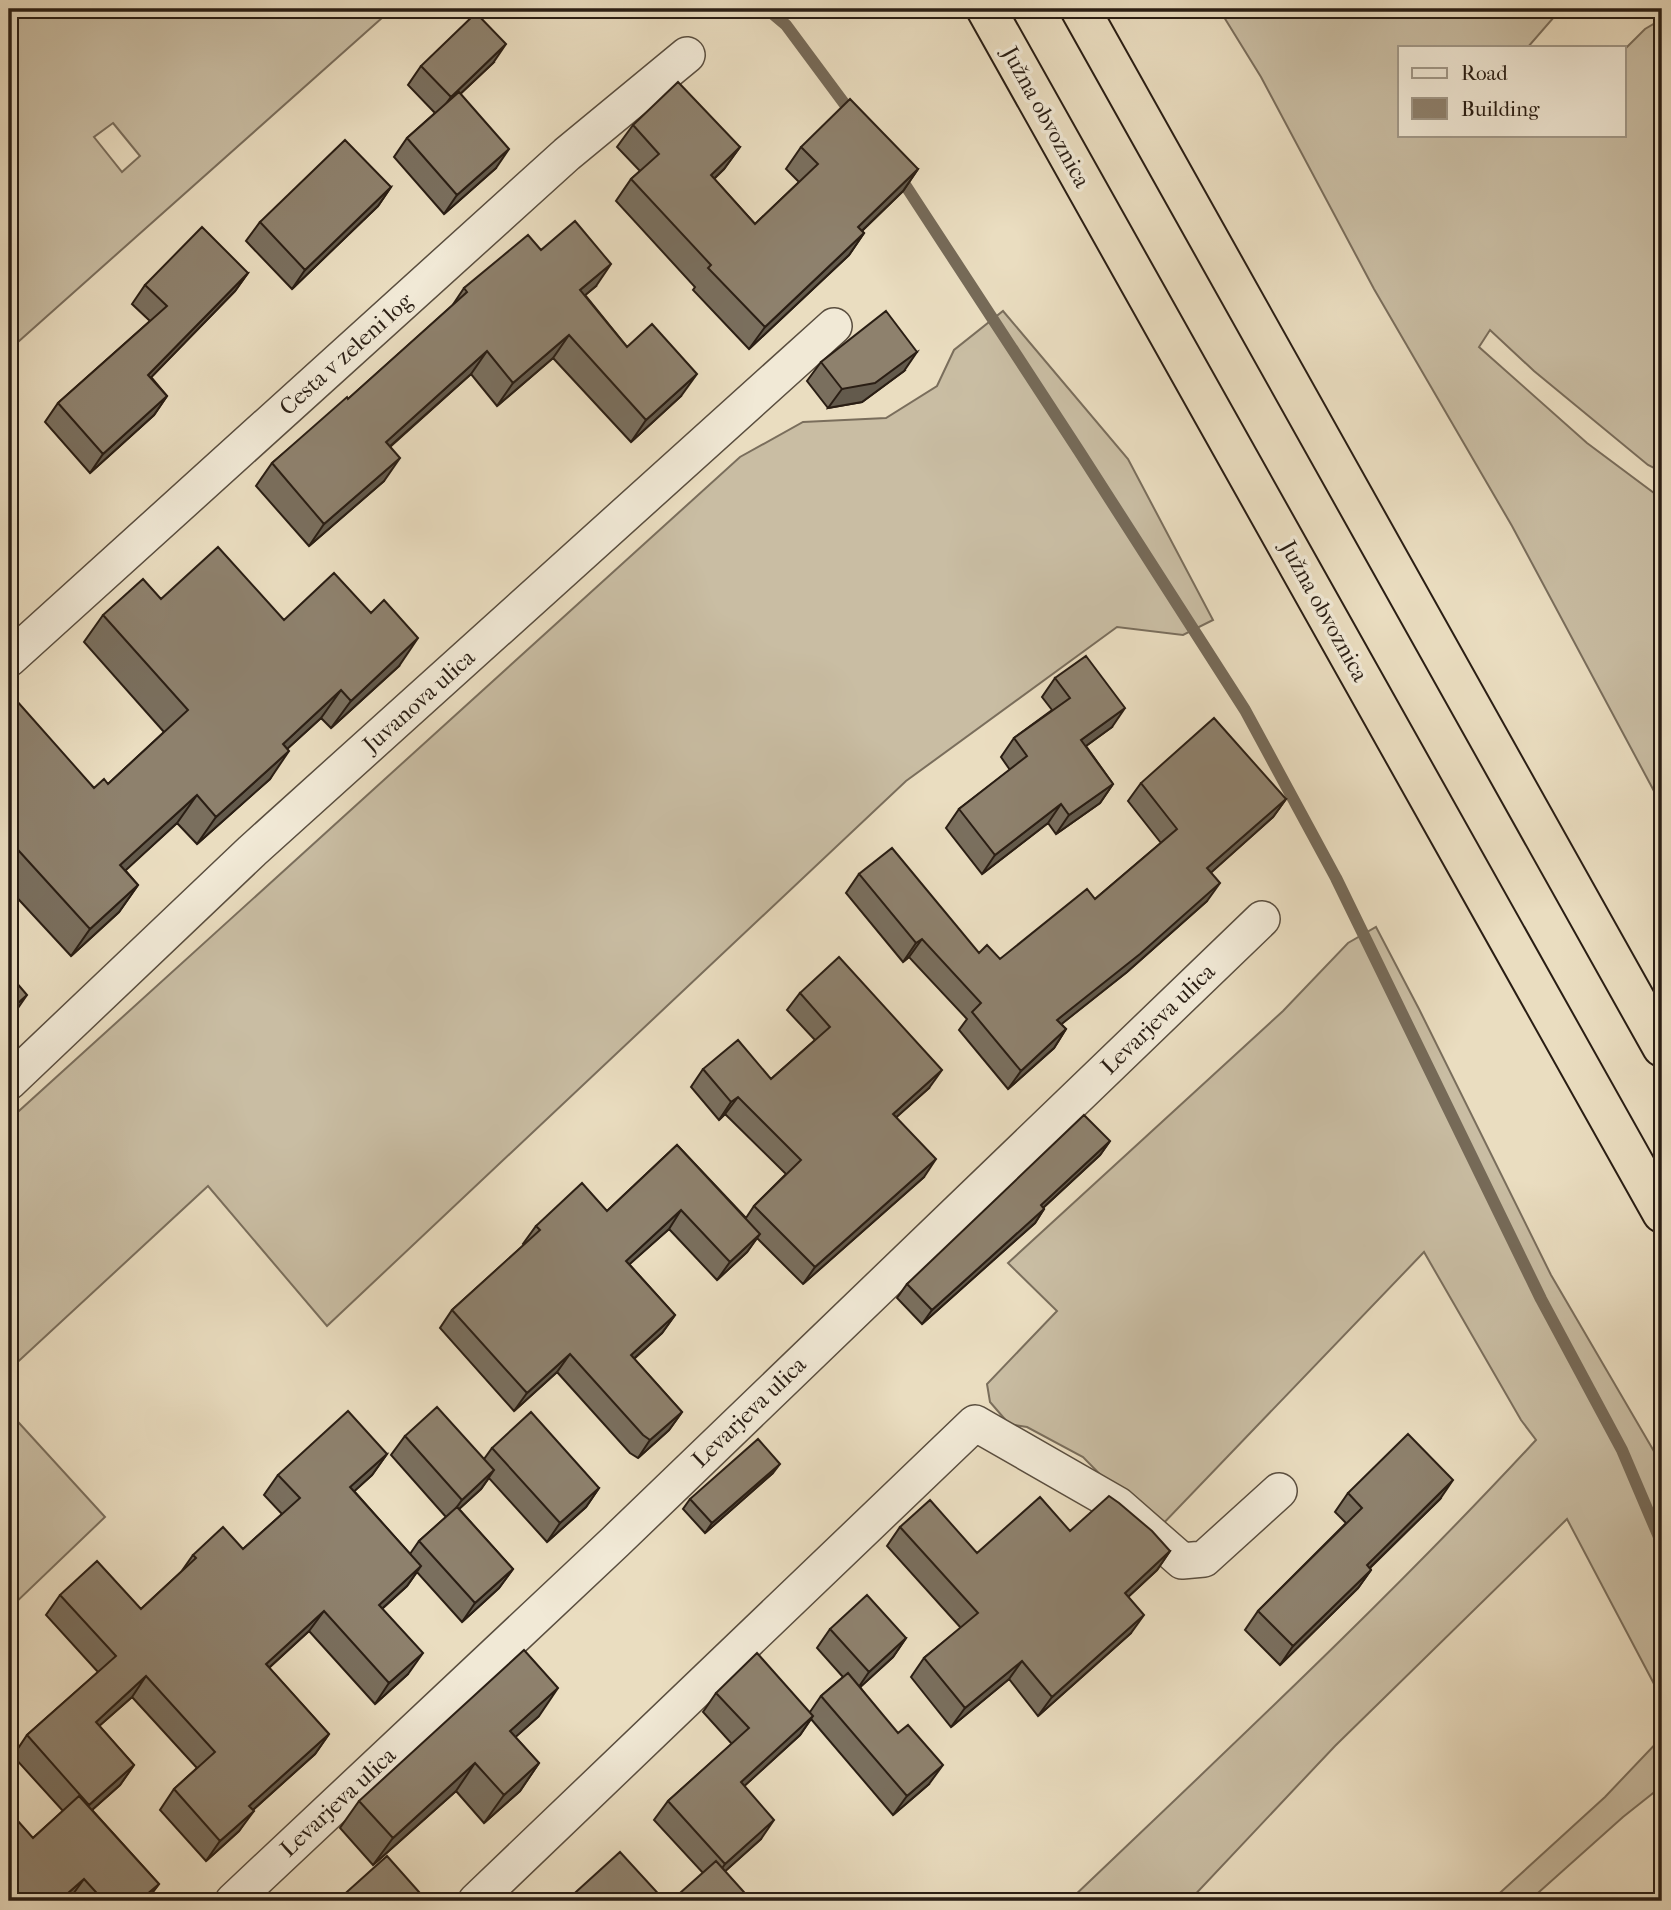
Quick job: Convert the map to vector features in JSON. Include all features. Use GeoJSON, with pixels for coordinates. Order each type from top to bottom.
{"type":"FeatureCollection","features":[{"type":"Feature","properties":{"kind":"highway"},"geometry":{"type":"LineString","coordinates":[[955,9],[1031,89]]}},
{"type":"Feature","properties":{"kind":"highway","name":"Južna obvoznica"},"geometry":{"type":"LineString","coordinates":[[986,9],[1662,1213]]}},
{"type":"Feature","properties":{"kind":"highway"},"geometry":{"type":"LineString","coordinates":[[1080,9],[1662,1048]]}},
{"type":"Feature","properties":{"kind":"highway"},"geometry":{"type":"LineString","coordinates":[[1091,9],[1107,57]]}},
{"type":"Feature","properties":{"kind":"street","name":"Cesta v zeleni log"},"geometry":{"type":"LineString","coordinates":[[9,659],[567,154],[687,55]]}},
{"type":"Feature","properties":{"kind":"street","name":"Juvanova ulica"},"geometry":{"type":"LineString","coordinates":[[9,1082],[252,851],[835,326]]}},
{"type":"Feature","properties":{"kind":"street","name":"Levarjeva ulica"},"geometry":{"type":"LineString","coordinates":[[233,1901],[615,1542],[1262,919]]}},
{"type":"Feature","properties":{"kind":"street"},"geometry":{"type":"LineString","coordinates":[[475,1901],[975,1423],[1118,1505],[1182,1561],[1204,1559],[1279,1491]]}},
{"type":"Feature","properties":{"kind":"shaded area"},"geometry":{"type":"Polygon","coordinates":[[[9,9],[392,9],[9,350],[9,9]],[[113,123],[94,137],[122,172],[140,156],[113,123]]]}},
{"type":"Feature","properties":{"kind":"shaded area"},"geometry":{"type":"Polygon","coordinates":[[[1219,9],[1561,9],[1529,46],[1398,46],[1398,136],[1626,136],[1626,48],[1645,29],[1657,22],[1662,26],[1662,472],[1648,465],[1534,371],[1490,330],[1479,347],[1587,443],[1662,499],[1662,806],[1512,526],[1374,289],[1261,77],[1219,9]]]}},
{"type":"Feature","properties":{"kind":"shaded area"},"geometry":{"type":"Polygon","coordinates":[[[1003,311],[1128,459],[1213,620],[1183,635],[1117,627],[906,781],[327,1326],[208,1186],[9,1370],[9,1120],[740,457],[803,422],[886,418],[937,386],[954,350],[1003,311]]]}},
{"type":"Feature","properties":{"kind":"shaded area"},"geometry":{"type":"Polygon","coordinates":[[[1376,927],[1551,1275],[1662,1465],[1662,1699],[1567,1519],[1335,1746],[1189,1901],[1069,1901],[1364,1617],[1536,1440],[1521,1420],[1424,1252],[1158,1529],[1141,1516],[1083,1457],[1027,1427],[1009,1424],[990,1402],[987,1384],[1057,1311],[1008,1263],[1283,1011],[1348,943],[1376,927]]]}},
{"type":"Feature","properties":{"kind":"shaded area"},"geometry":{"type":"Polygon","coordinates":[[[9,1412],[105,1517],[9,1609],[9,1412]]]}},
{"type":"Feature","properties":{"kind":"shaded area"},"geometry":{"type":"Polygon","coordinates":[[[1662,1737],[1662,1786],[1529,1901],[1491,1901],[1605,1797],[1662,1737]]]}},
{"type":"Feature","properties":{"kind":"building"},"geometry":{"type":"Polygon","coordinates":[[[476,13],[506,44],[451,97],[421,66],[476,13]]]}},
{"type":"Feature","properties":{"kind":"building"},"geometry":{"type":"Polygon","coordinates":[[[678,82],[740,147],[711,175],[755,224],[818,164],[801,147],[850,99],[918,169],[858,227],[864,233],[765,327],[708,268],[711,265],[631,179],[659,154],[633,125],[678,82]]]}},
{"type":"Feature","properties":{"kind":"building"},"geometry":{"type":"Polygon","coordinates":[[[459,92],[509,149],[457,195],[407,138],[459,92]]]}},
{"type":"Feature","properties":{"kind":"building"},"geometry":{"type":"Polygon","coordinates":[[[345,140],[391,187],[305,270],[260,222],[345,140]]]}},
{"type":"Feature","properties":{"kind":"building"},"geometry":{"type":"Polygon","coordinates":[[[575,221],[611,264],[580,290],[627,347],[652,324],[697,374],[646,420],[569,335],[513,383],[487,351],[386,442],[400,458],[324,524],[272,463],[467,292],[464,288],[528,235],[541,250],[575,221]]]}},
{"type":"Feature","properties":{"kind":"building"},"geometry":{"type":"Polygon","coordinates":[[[202,227],[248,273],[148,375],[167,396],[103,454],[58,403],[167,306],[145,285],[202,227]]]}},
{"type":"Feature","properties":{"kind":"building"},"geometry":{"type":"Polygon","coordinates":[[[886,311],[917,352],[875,383],[842,389],[821,362],[886,311]]]}},
{"type":"Feature","properties":{"kind":"building"},"geometry":{"type":"Polygon","coordinates":[[[218,547],[284,620],[334,573],[371,613],[384,600],[418,638],[351,701],[341,690],[283,744],[289,751],[216,817],[197,795],[120,865],[138,885],[90,929],[9,840],[9,707],[16,700],[94,788],[104,779],[108,784],[188,710],[103,615],[143,579],[161,599],[218,547]]]}},
{"type":"Feature","properties":{"kind":"building"},"geometry":{"type":"Polygon","coordinates":[[[1086,656],[1125,708],[1081,740],[1113,784],[1069,815],[1061,804],[995,855],[959,809],[1027,756],[1014,738],[1070,698],[1055,678],[1086,656]]]}},
{"type":"Feature","properties":{"kind":"building"},"geometry":{"type":"Polygon","coordinates":[[[1214,718],[1286,799],[1207,868],[1220,883],[1140,954],[1057,1020],[1066,1029],[1021,1071],[972,1012],[981,1003],[922,939],[916,943],[859,874],[892,848],[979,953],[987,945],[1000,959],[1087,889],[1095,899],[1177,829],[1141,783],[1214,718]]]}},
{"type":"Feature","properties":{"kind":"building"},"geometry":{"type":"Polygon","coordinates":[[[839,957],[942,1070],[893,1114],[936,1159],[815,1267],[754,1206],[801,1160],[738,1097],[731,1102],[703,1069],[738,1040],[771,1079],[830,1027],[800,993],[839,957]]]}},
{"type":"Feature","properties":{"kind":"building"},"geometry":{"type":"Polygon","coordinates":[[[9,974],[27,995],[9,1011],[9,974]]]}},
{"type":"Feature","properties":{"kind":"building"},"geometry":{"type":"Polygon","coordinates":[[[1084,1115],[1110,1141],[1041,1205],[1044,1209],[932,1310],[907,1284],[1084,1115]]]}},
{"type":"Feature","properties":{"kind":"building"},"geometry":{"type":"Polygon","coordinates":[[[677,1145],[760,1234],[730,1262],[681,1210],[626,1261],[675,1315],[631,1355],[682,1412],[650,1440],[570,1354],[527,1393],[452,1310],[540,1230],[536,1226],[582,1183],[607,1211],[677,1145]]]}},
{"type":"Feature","properties":{"kind":"building"},"geometry":{"type":"Polygon","coordinates":[[[437,1407],[494,1470],[462,1500],[405,1436],[437,1407]]]}},
{"type":"Feature","properties":{"kind":"building"},"geometry":{"type":"Polygon","coordinates":[[[348,1411],[387,1454],[350,1487],[421,1566],[379,1605],[423,1653],[389,1683],[324,1611],[266,1664],[329,1734],[249,1806],[254,1811],[220,1841],[174,1789],[215,1752],[146,1676],[96,1722],[134,1765],[89,1805],[27,1735],[116,1656],[60,1595],[97,1561],[141,1609],[196,1558],[193,1555],[223,1527],[243,1549],[300,1498],[278,1475],[348,1411]]]}},
{"type":"Feature","properties":{"kind":"building"},"geometry":{"type":"Polygon","coordinates":[[[531,1412],[599,1488],[560,1523],[492,1448],[531,1412]]]}},
{"type":"Feature","properties":{"kind":"building"},"geometry":{"type":"Polygon","coordinates":[[[1408,1434],[1453,1480],[1367,1565],[1371,1570],[1293,1646],[1258,1611],[1362,1508],[1348,1493],[1408,1434]]]}},
{"type":"Feature","properties":{"kind":"building"},"geometry":{"type":"Polygon","coordinates":[[[758,1439],[780,1464],[712,1523],[690,1499],[758,1439]]]}},
{"type":"Feature","properties":{"kind":"building"},"geometry":{"type":"Polygon","coordinates":[[[1109,1496],[1152,1531],[1170,1551],[1125,1593],[1144,1615],[1052,1697],[1022,1661],[965,1708],[924,1658],[978,1613],[900,1527],[930,1500],[977,1553],[1040,1497],[1070,1531],[1109,1496]]]}},
{"type":"Feature","properties":{"kind":"building"},"geometry":{"type":"Polygon","coordinates":[[[457,1507],[513,1569],[475,1603],[419,1541],[457,1507]]]}},
{"type":"Feature","properties":{"kind":"building"},"geometry":{"type":"Polygon","coordinates":[[[867,1595],[906,1638],[869,1672],[830,1629],[867,1595]]]}},
{"type":"Feature","properties":{"kind":"building"},"geometry":{"type":"Polygon","coordinates":[[[524,1650],[558,1688],[510,1731],[539,1763],[504,1795],[475,1763],[393,1838],[359,1801],[524,1650]]]}},
{"type":"Feature","properties":{"kind":"building"},"geometry":{"type":"Polygon","coordinates":[[[757,1653],[813,1716],[741,1782],[774,1820],[725,1864],[668,1801],[749,1728],[716,1693],[757,1653]]]}},
{"type":"Feature","properties":{"kind":"building"},"geometry":{"type":"Polygon","coordinates":[[[848,1673],[898,1733],[908,1725],[943,1765],[907,1796],[821,1696],[848,1673]]]}},
{"type":"Feature","properties":{"kind":"building"},"geometry":{"type":"Polygon","coordinates":[[[79,1796],[159,1884],[139,1901],[104,1901],[84,1879],[59,1901],[9,1901],[9,1811],[33,1838],[79,1796]]]}},
{"type":"Feature","properties":{"kind":"building"},"geometry":{"type":"Polygon","coordinates":[[[620,1852],[665,1901],[566,1901],[620,1852]]]}},
{"type":"Feature","properties":{"kind":"building"},"geometry":{"type":"Polygon","coordinates":[[[387,1856],[419,1892],[409,1901],[339,1899],[387,1856]]]}},
{"type":"Feature","properties":{"kind":"building"},"geometry":{"type":"Polygon","coordinates":[[[716,1861],[752,1901],[671,1901],[716,1861]]]}},
{"type":"Feature","properties":{"kind":"waterway"},"geometry":{"type":"LineString","coordinates":[[767,9],[786,25],[855,118]]}},
{"type":"Feature","properties":{"kind":"waterway"},"geometry":{"type":"LineString","coordinates":[[898,174],[1245,710],[1336,878],[1541,1299],[1622,1450],[1662,1544]]}}]}
